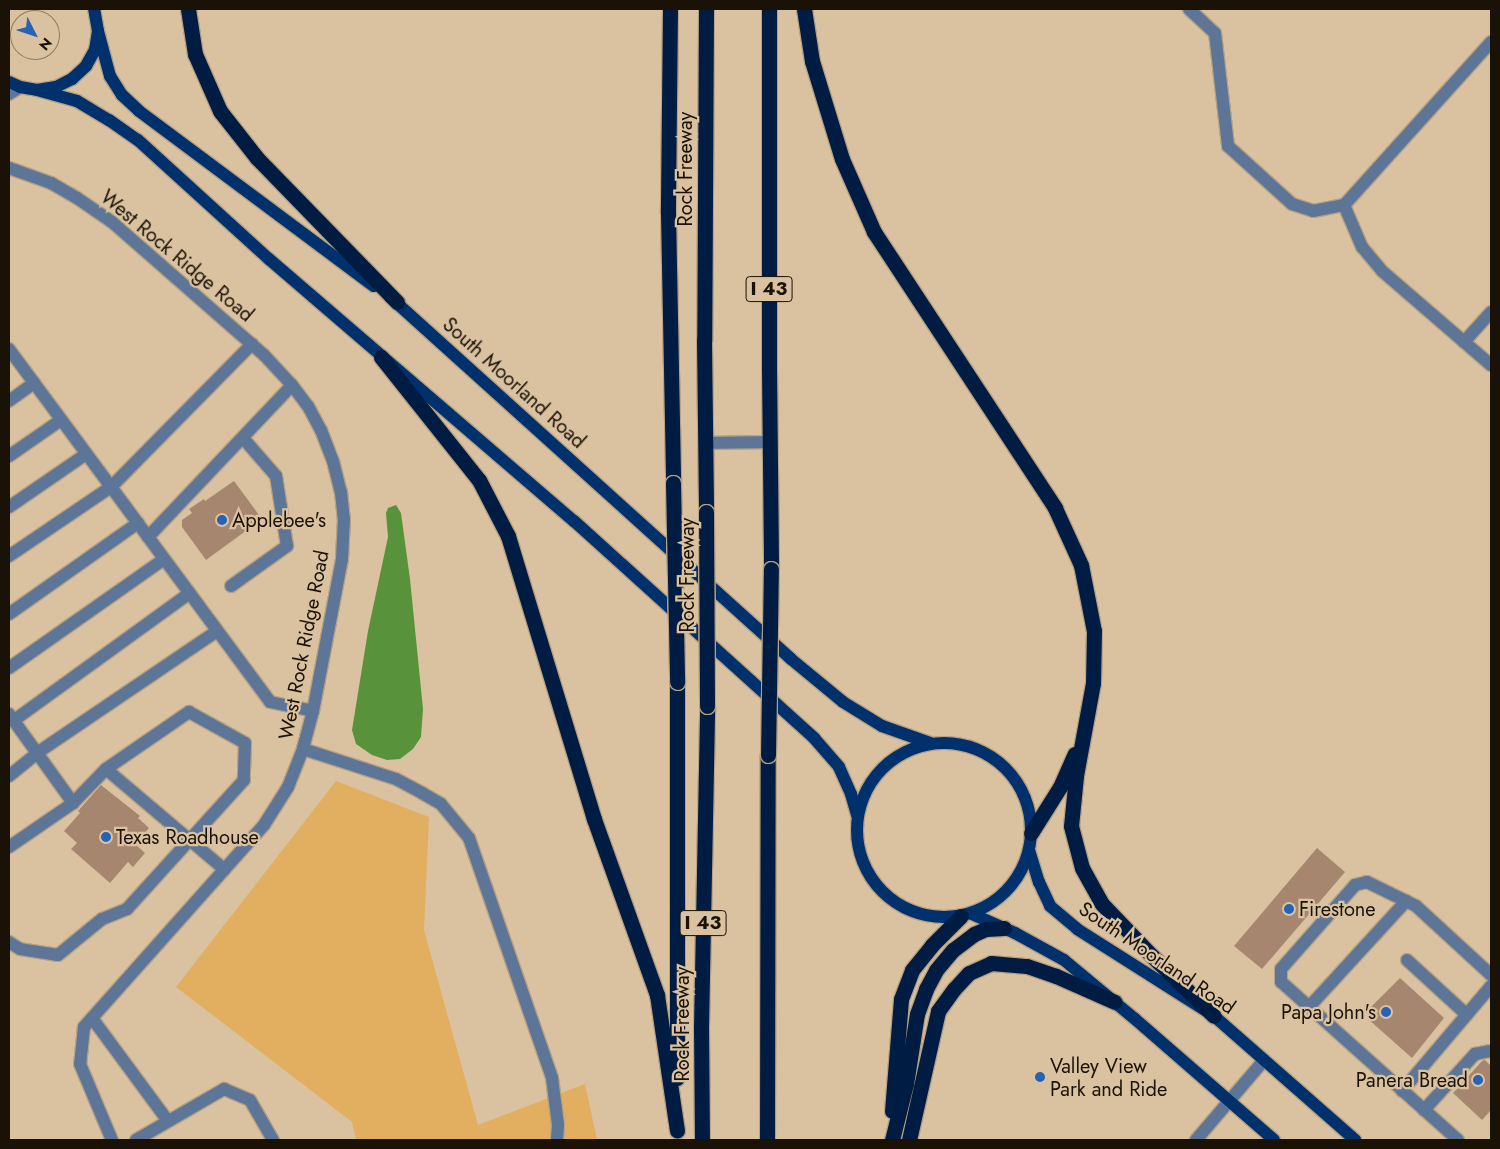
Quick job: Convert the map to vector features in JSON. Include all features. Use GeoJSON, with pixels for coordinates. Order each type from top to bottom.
{"type":"FeatureCollection","features":[{"type":"Feature","properties":{"kind":"highway"},"geometry":{"type":"LineString","coordinates":[[188,9],[195,54],[220,111],[257,158],[397,302]]}},
{"type":"Feature","properties":{"kind":"highway"},"geometry":{"type":"LineString","coordinates":[[670,9],[668,213],[677,682],[677,1136]]}},
{"type":"Feature","properties":{"kind":"highway","name":"Rock Freeway"},"geometry":{"type":"LineString","coordinates":[[702,1140],[701,1028],[707,706],[704,331],[706,9]]}},
{"type":"Feature","properties":{"kind":"highway","name":"I 43"},"geometry":{"type":"LineString","coordinates":[[767,1140],[768,756],[771,569],[769,442],[769,9]]}},
{"type":"Feature","properties":{"kind":"highway"},"geometry":{"type":"LineString","coordinates":[[804,9],[812,61],[842,159],[874,232],[1055,508],[1081,565],[1094,631],[1093,683],[1076,776],[1071,826],[1082,868],[1102,904],[1214,1016]]}},
{"type":"Feature","properties":{"kind":"highway"},"geometry":{"type":"LineString","coordinates":[[381,357],[479,480],[508,536],[594,819],[657,995],[677,1136]]}},
{"type":"Feature","properties":{"kind":"highway"},"geometry":{"type":"LineString","coordinates":[[1032,833],[1060,787],[1086,727]]}},
{"type":"Feature","properties":{"kind":"highway"},"geometry":{"type":"LineString","coordinates":[[891,1140],[901,999],[912,970],[937,940],[967,915]]}},
{"type":"Feature","properties":{"kind":"highway"},"geometry":{"type":"LineString","coordinates":[[891,1140],[906,1084],[917,1014],[926,989],[936,970],[953,950],[974,934],[986,929],[1004,928]]}},
{"type":"Feature","properties":{"kind":"highway"},"geometry":{"type":"LineString","coordinates":[[910,1140],[938,1011],[969,973],[991,963],[1027,966],[1056,976],[1115,1002]]}},
{"type":"Feature","properties":{"kind":"main road","name":"South Moorland Road"},"geometry":{"type":"LineString","coordinates":[[94,9],[110,76],[122,95],[139,111],[397,302],[762,633],[843,702],[882,726],[930,743]]}},
{"type":"Feature","properties":{"kind":"main road"},"geometry":{"type":"LineString","coordinates":[[38,90],[56,87],[72,79],[86,66],[95,50],[98,31]]}},
{"type":"Feature","properties":{"kind":"main road"},"geometry":{"type":"LineString","coordinates":[[12,87],[38,90],[77,101],[138,140],[269,259],[574,522],[814,738],[839,767],[851,794],[857,815],[857,844],[865,871],[882,894],[906,910],[933,918],[967,915],[998,899],[1018,877],[1029,850],[1032,833],[1029,807],[1018,784],[1002,764],[980,750],[956,743],[930,743],[904,752],[882,768],[866,789],[857,815]]}},
{"type":"Feature","properties":{"kind":"main road","name":"South Moorland Road"},"geometry":{"type":"LineString","coordinates":[[1029,850],[1039,882],[1050,906],[1077,929],[1214,1016],[1355,1140]]}},
{"type":"Feature","properties":{"kind":"main road"},"geometry":{"type":"LineString","coordinates":[[967,915],[1004,928],[1064,960],[1274,1140]]}},
{"type":"Feature","properties":{"kind":"street"},"geometry":{"type":"LineString","coordinates":[[1189,9],[1214,33],[1228,146],[1292,204],[1313,211],[1344,205],[1491,42]]}},
{"type":"Feature","properties":{"kind":"street","name":"West Rock Ridge Road"},"geometry":{"type":"LineString","coordinates":[[9,168],[57,187],[78,198],[112,222],[252,344],[292,385],[308,406],[322,430],[334,460],[341,492],[344,519],[342,559],[313,711],[303,749],[288,787],[264,825],[88,1022]]}},
{"type":"Feature","properties":{"kind":"street"},"geometry":{"type":"LineString","coordinates":[[1344,205],[1362,247],[1382,271],[1491,365]]}},
{"type":"Feature","properties":{"kind":"street"},"geometry":{"type":"LineString","coordinates":[[1464,342],[1491,312]]}},
{"type":"Feature","properties":{"kind":"street"},"geometry":{"type":"LineString","coordinates":[[9,556],[111,487],[252,344]]}},
{"type":"Feature","properties":{"kind":"street"},"geometry":{"type":"LineString","coordinates":[[9,349],[270,702],[313,711]]}},
{"type":"Feature","properties":{"kind":"street"},"geometry":{"type":"LineString","coordinates":[[9,401],[34,384]]}},
{"type":"Feature","properties":{"kind":"street"},"geometry":{"type":"LineString","coordinates":[[148,537],[292,385]]}},
{"type":"Feature","properties":{"kind":"street"},"geometry":{"type":"LineString","coordinates":[[9,456],[61,420]]}},
{"type":"Feature","properties":{"kind":"street"},"geometry":{"type":"LineString","coordinates":[[231,586],[287,546],[276,476],[243,438]]}},
{"type":"Feature","properties":{"kind":"street"},"geometry":{"type":"LineString","coordinates":[[705,443],[769,442]]}},
{"type":"Feature","properties":{"kind":"street"},"geometry":{"type":"LineString","coordinates":[[9,507],[86,454]]}},
{"type":"Feature","properties":{"kind":"street"},"geometry":{"type":"LineString","coordinates":[[9,614],[138,524]]}},
{"type":"Feature","properties":{"kind":"street"},"geometry":{"type":"LineString","coordinates":[[9,668],[164,559]]}},
{"type":"Feature","properties":{"kind":"street"},"geometry":{"type":"LineString","coordinates":[[73,803],[11,718],[190,594]]}},
{"type":"Feature","properties":{"kind":"street"},"geometry":{"type":"LineString","coordinates":[[9,776],[36,753],[218,631]]}},
{"type":"Feature","properties":{"kind":"street"},"geometry":{"type":"LineString","coordinates":[[9,847],[73,803],[106,769],[189,712],[245,743],[244,780],[128,909],[102,919],[58,955],[20,949],[9,942]]}},
{"type":"Feature","properties":{"kind":"street"},"geometry":{"type":"LineString","coordinates":[[303,749],[396,779],[440,804],[469,838],[552,1078],[558,1125],[557,1140]]}},
{"type":"Feature","properties":{"kind":"street"},"geometry":{"type":"LineString","coordinates":[[106,769],[224,869]]}},
{"type":"Feature","properties":{"kind":"street"},"geometry":{"type":"LineString","coordinates":[[1458,1140],[1281,982],[1281,969],[1355,885],[1367,882],[1416,906],[1491,975]]}},
{"type":"Feature","properties":{"kind":"street"},"geometry":{"type":"LineString","coordinates":[[1309,1007],[1406,901]]}},
{"type":"Feature","properties":{"kind":"street"},"geometry":{"type":"LineString","coordinates":[[1407,960],[1467,1015]]}},
{"type":"Feature","properties":{"kind":"street"},"geometry":{"type":"LineString","coordinates":[[1402,1091],[1491,986]]}},
{"type":"Feature","properties":{"kind":"street"},"geometry":{"type":"LineString","coordinates":[[88,1022],[168,1121]]}},
{"type":"Feature","properties":{"kind":"street"},"geometry":{"type":"LineString","coordinates":[[88,1022],[80,1064],[112,1140]]}},
{"type":"Feature","properties":{"kind":"street"},"geometry":{"type":"LineString","coordinates":[[1424,1110],[1475,1054],[1491,1051]]}},
{"type":"Feature","properties":{"kind":"street"},"geometry":{"type":"LineString","coordinates":[[1196,1140],[1264,1060]]}},
{"type":"Feature","properties":{"kind":"street"},"geometry":{"type":"LineString","coordinates":[[136,1140],[224,1089],[250,1100],[273,1140]]}},
{"type":"Feature","properties":{"kind":"shaded area"},"geometry":{"type":"Polygon","coordinates":[[[396,505],[401,513],[410,579],[423,709],[421,737],[413,749],[400,759],[387,760],[372,755],[356,744],[352,730],[368,631],[388,537],[386,513],[388,508],[396,505]]]}},
{"type":"Feature","properties":{"kind":"shaded area"},"geometry":{"type":"Polygon","coordinates":[[[336,781],[429,817],[424,930],[478,1125],[585,1084],[597,1140],[356,1140],[352,1122],[176,987],[336,781]]]}},
{"type":"Feature","properties":{"kind":"building","name":"Applebee's"},"geometry":{"type":"Polygon","coordinates":[[[234,481],[262,519],[206,560],[182,527],[182,520],[192,513],[189,509],[204,499],[205,501],[234,481]]]}},
{"type":"Feature","properties":{"kind":"building","name":"Texas Roadhouse"},"geometry":{"type":"Polygon","coordinates":[[[101,785],[140,816],[138,818],[149,828],[135,844],[145,853],[133,867],[128,862],[110,883],[71,849],[77,843],[64,831],[80,813],[78,811],[101,785]]]}},
{"type":"Feature","properties":{"kind":"building","name":"Firestone"},"geometry":{"type":"Polygon","coordinates":[[[1317,848],[1345,872],[1262,969],[1234,946],[1317,848]]]}},
{"type":"Feature","properties":{"kind":"building"},"geometry":{"type":"Polygon","coordinates":[[[1400,978],[1444,1018],[1412,1058],[1368,1019],[1370,1016],[1366,1012],[1400,978]]]}},
{"type":"Feature","properties":{"kind":"building","name":"Panera Bread"},"geometry":{"type":"Polygon","coordinates":[[[1485,1060],[1491,1066],[1491,1110],[1482,1120],[1453,1093],[1485,1060]]]}},
{"type":"Feature","properties":{"kind":"place","name":"Applebee's"},"geometry":{"type":"Point","coordinates":[222,520]}},
{"type":"Feature","properties":{"kind":"place","name":"Texas Roadhouse"},"geometry":{"type":"Point","coordinates":[106,837]}},
{"type":"Feature","properties":{"kind":"place","name":"Firestone"},"geometry":{"type":"Point","coordinates":[1289,909]}},
{"type":"Feature","properties":{"kind":"place","name":"Papa John's"},"geometry":{"type":"Point","coordinates":[1386,1012]}},
{"type":"Feature","properties":{"kind":"place","name":"Valley View Park and Ride"},"geometry":{"type":"Point","coordinates":[1040,1077]}},
{"type":"Feature","properties":{"kind":"place","name":"Panera Bread"},"geometry":{"type":"Point","coordinates":[1478,1080]}}]}
